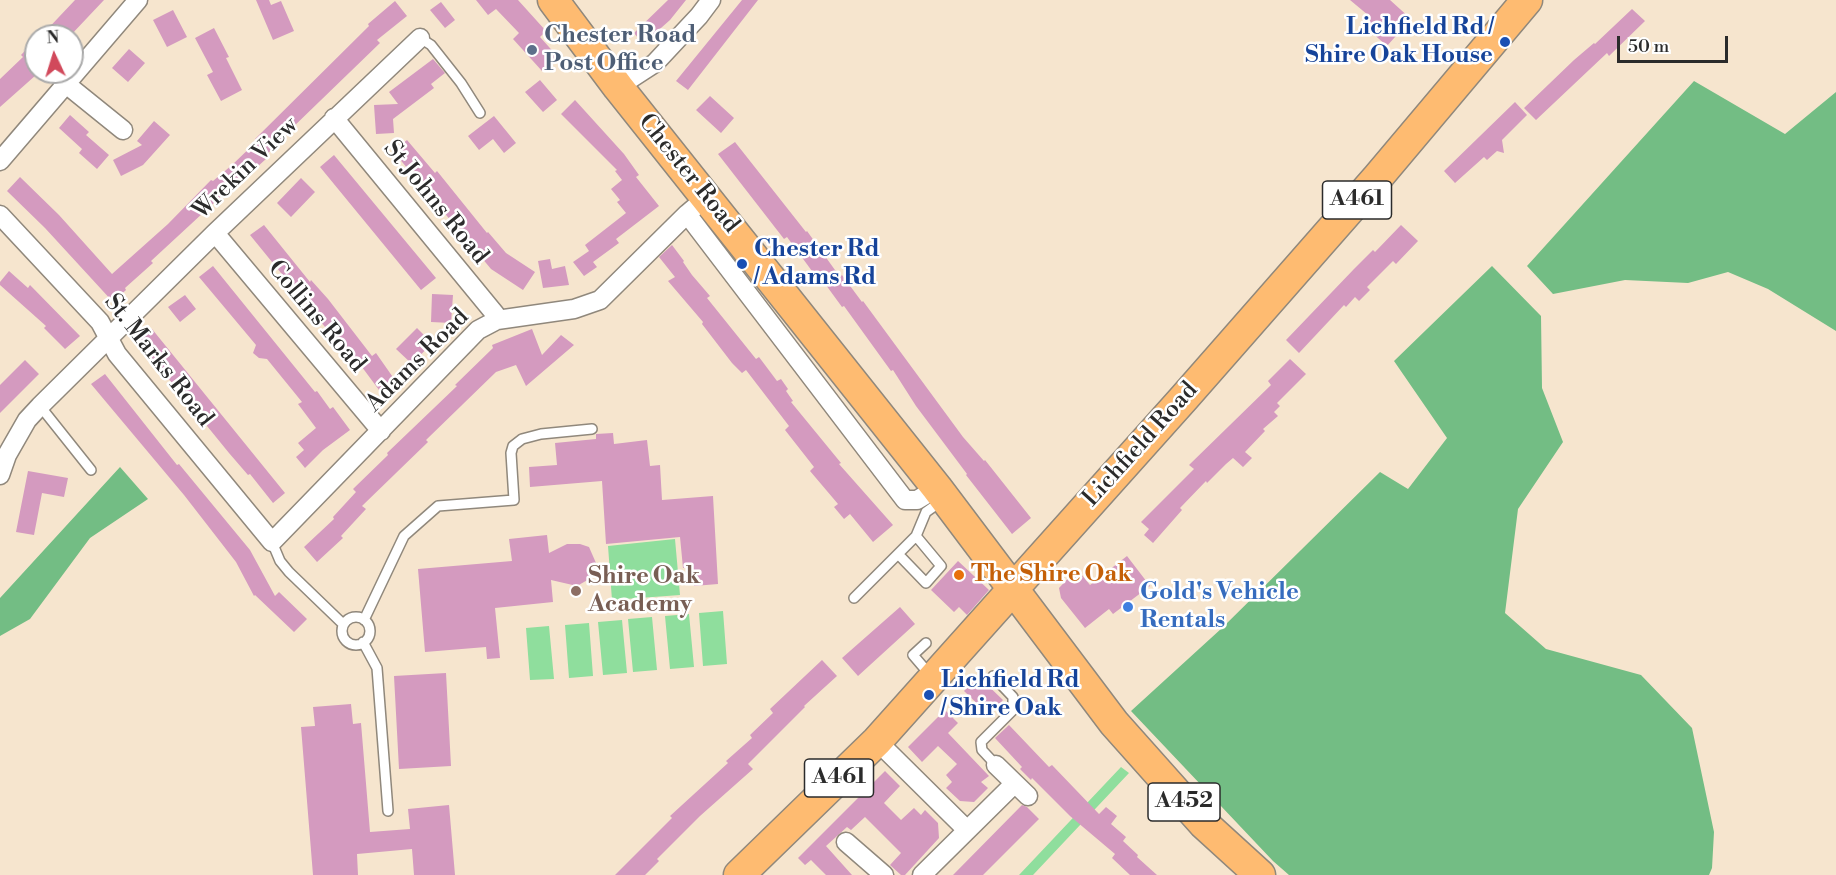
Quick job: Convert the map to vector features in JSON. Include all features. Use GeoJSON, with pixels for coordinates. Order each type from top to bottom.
{"type":"FeatureCollection","features":[{"type":"Feature","properties":{"kind":"highway","name":"Chester Road"},"geometry":{"type":"LineString","coordinates":[[554,0],[618,87],[697,206],[941,493],[1012,590],[1138,752],[1204,824],[1260,875]]}},
{"type":"Feature","properties":{"kind":"highway","name":"Lichfield Road"},"geometry":{"type":"LineString","coordinates":[[739,875],[877,741],[1331,230],[1527,0]]}},
{"type":"Feature","properties":{"kind":"street"},"geometry":{"type":"LineString","coordinates":[[84,63],[138,0]]}},
{"type":"Feature","properties":{"kind":"street"},"geometry":{"type":"LineString","coordinates":[[618,87],[655,63],[711,0]]}},
{"type":"Feature","properties":{"kind":"street","name":"Wrekin View"},"geometry":{"type":"LineString","coordinates":[[0,475],[7,455],[27,420],[40,406],[215,233],[420,38]]}},
{"type":"Feature","properties":{"kind":"street"},"geometry":{"type":"LineString","coordinates":[[0,161],[66,84],[123,130]]}},
{"type":"Feature","properties":{"kind":"street","name":"St Johns Road"},"geometry":{"type":"LineString","coordinates":[[334,118],[495,314],[497,320]]}},
{"type":"Feature","properties":{"kind":"street","name":"Adams Road"},"geometry":{"type":"LineString","coordinates":[[272,542],[478,330],[497,320],[574,309],[600,300],[697,206]]}},
{"type":"Feature","properties":{"kind":"street","name":"St. Marks Road"},"geometry":{"type":"LineString","coordinates":[[0,215],[100,322],[117,354],[272,542]]}},
{"type":"Feature","properties":{"kind":"street","name":"Collins Road"},"geometry":{"type":"LineString","coordinates":[[215,233],[381,431]]}},
{"type":"Feature","properties":{"kind":"street"},"geometry":{"type":"LineString","coordinates":[[877,741],[967,830]]}},
{"type":"Feature","properties":{"kind":"street"},"geometry":{"type":"LineString","coordinates":[[996,765],[1028,796]]}},
{"type":"Feature","properties":{"kind":"street"},"geometry":{"type":"LineString","coordinates":[[922,875],[1014,784]]}},
{"type":"Feature","properties":{"kind":"street"},"geometry":{"type":"LineString","coordinates":[[846,842],[884,875]]}},
{"type":"Feature","properties":{"kind":"lane"},"geometry":{"type":"LineString","coordinates":[[420,38],[431,45],[461,83],[480,113]]}},
{"type":"Feature","properties":{"kind":"lane"},"geometry":{"type":"LineString","coordinates":[[40,406],[91,470]]}},
{"type":"Feature","properties":{"kind":"lane"},"geometry":{"type":"LineString","coordinates":[[364,620],[404,536],[438,506],[514,500],[511,453],[513,446],[522,439],[541,434],[592,429]]}},
{"type":"Feature","properties":{"kind":"lane"},"geometry":{"type":"LineString","coordinates":[[854,598],[916,536],[926,512],[941,493]]}},
{"type":"Feature","properties":{"kind":"lane"},"geometry":{"type":"LineString","coordinates":[[898,554],[926,583],[941,566],[916,536]]}},
{"type":"Feature","properties":{"kind":"lane"},"geometry":{"type":"LineString","coordinates":[[272,542],[280,561],[289,572],[344,624]]}},
{"type":"Feature","properties":{"kind":"lane"},"geometry":{"type":"LineString","coordinates":[[355,617],[364,620],[369,633],[363,642],[353,644],[346,640],[342,633],[344,624],[346,620],[355,617]]}},
{"type":"Feature","properties":{"kind":"lane"},"geometry":{"type":"LineString","coordinates":[[363,642],[377,668],[388,811]]}},
{"type":"Feature","properties":{"kind":"lane"},"geometry":{"type":"LineString","coordinates":[[926,643],[913,655],[933,678]]}},
{"type":"Feature","properties":{"kind":"lane"},"geometry":{"type":"LineString","coordinates":[[993,676],[1013,697],[1013,710],[981,742],[982,750],[996,765]]}},
{"type":"Feature","properties":{"kind":"green space"},"geometry":{"type":"Polygon","coordinates":[[[1694,81],[1785,134],[1836,92],[1836,331],[1768,289],[1728,272],[1688,283],[1625,280],[1553,294],[1527,266],[1694,81]]]}},
{"type":"Feature","properties":{"kind":"green space"},"geometry":{"type":"Polygon","coordinates":[[[1492,266],[1541,316],[1542,388],[1563,442],[1518,509],[1505,613],[1546,649],[1641,675],[1692,728],[1714,832],[1712,868],[1709,875],[1289,875],[1273,861],[1131,711],[1222,628],[1380,472],[1408,489],[1447,438],[1394,361],[1492,266]]]}},
{"type":"Feature","properties":{"kind":"green space"},"geometry":{"type":"Polygon","coordinates":[[[120,467],[148,499],[90,538],[30,619],[0,636],[0,598],[120,467]]]}},
{"type":"Feature","properties":{"kind":"green space"},"geometry":{"type":"Polygon","coordinates":[[[675,539],[680,595],[612,600],[608,546],[675,539]]]}},
{"type":"Feature","properties":{"kind":"green space"},"geometry":{"type":"Polygon","coordinates":[[[723,611],[727,664],[703,666],[699,613],[723,611]]]}},
{"type":"Feature","properties":{"kind":"green space"},"geometry":{"type":"Polygon","coordinates":[[[689,614],[694,667],[670,669],[665,616],[689,614]]]}},
{"type":"Feature","properties":{"kind":"green space"},"geometry":{"type":"Polygon","coordinates":[[[652,617],[657,670],[633,672],[628,619],[652,617]]]}},
{"type":"Feature","properties":{"kind":"green space"},"geometry":{"type":"Polygon","coordinates":[[[622,620],[627,673],[603,675],[598,622],[622,620]]]}},
{"type":"Feature","properties":{"kind":"green space"},"geometry":{"type":"Polygon","coordinates":[[[589,623],[593,676],[569,678],[565,625],[589,623]]]}},
{"type":"Feature","properties":{"kind":"green space"},"geometry":{"type":"Polygon","coordinates":[[[549,626],[554,679],[530,680],[526,628],[549,626]]]}},
{"type":"Feature","properties":{"kind":"green space"},"geometry":{"type":"Polygon","coordinates":[[[1121,767],[1129,773],[1033,875],[1019,875],[1121,767]]]}},
{"type":"Feature","properties":{"kind":"building"},"geometry":{"type":"Polygon","coordinates":[[[75,0],[104,0],[81,24],[52,24],[75,0]]]}},
{"type":"Feature","properties":{"kind":"building"},"geometry":{"type":"Polygon","coordinates":[[[256,0],[269,0],[271,5],[281,1],[294,31],[273,40],[256,0]]]}},
{"type":"Feature","properties":{"kind":"building"},"geometry":{"type":"Polygon","coordinates":[[[476,0],[518,0],[546,31],[540,37],[558,57],[542,71],[513,39],[519,33],[496,9],[488,15],[476,0]]]}},
{"type":"Feature","properties":{"kind":"building"},"geometry":{"type":"Polygon","coordinates":[[[668,0],[686,0],[670,20],[643,44],[634,33],[668,0]]]}},
{"type":"Feature","properties":{"kind":"building"},"geometry":{"type":"Polygon","coordinates":[[[742,0],[758,0],[688,90],[676,81],[742,0]]]}},
{"type":"Feature","properties":{"kind":"building"},"geometry":{"type":"Polygon","coordinates":[[[1350,0],[1390,0],[1411,19],[1387,46],[1361,23],[1368,15],[1350,0]]]}},
{"type":"Feature","properties":{"kind":"building"},"geometry":{"type":"Polygon","coordinates":[[[395,1],[407,16],[377,40],[380,43],[289,131],[265,156],[267,158],[232,190],[230,188],[151,261],[153,263],[113,302],[45,228],[7,191],[20,177],[59,215],[112,274],[168,224],[211,180],[213,181],[232,165],[257,141],[255,139],[369,26],[368,24],[395,1]]]}},
{"type":"Feature","properties":{"kind":"building"},"geometry":{"type":"Polygon","coordinates":[[[441,2],[455,20],[445,28],[430,10],[441,2]]]}},
{"type":"Feature","properties":{"kind":"building"},"geometry":{"type":"Polygon","coordinates":[[[1632,9],[1645,21],[1609,56],[1607,53],[1536,120],[1524,108],[1632,9]]]}},
{"type":"Feature","properties":{"kind":"building"},"geometry":{"type":"Polygon","coordinates":[[[173,10],[187,37],[167,47],[153,20],[173,10]]]}},
{"type":"Feature","properties":{"kind":"building"},"geometry":{"type":"Polygon","coordinates":[[[214,28],[242,90],[221,101],[207,75],[213,72],[195,38],[214,28]]]}},
{"type":"Feature","properties":{"kind":"building"},"geometry":{"type":"Polygon","coordinates":[[[129,49],[145,63],[128,82],[112,68],[129,49]]]}},
{"type":"Feature","properties":{"kind":"building"},"geometry":{"type":"Polygon","coordinates":[[[24,52],[24,84],[26,84],[0,107],[0,79],[23,57],[21,55],[24,52]]]}},
{"type":"Feature","properties":{"kind":"building"},"geometry":{"type":"Polygon","coordinates":[[[433,59],[445,73],[431,84],[434,88],[393,119],[394,133],[376,134],[374,105],[398,104],[389,92],[433,59]]]}},
{"type":"Feature","properties":{"kind":"building"},"geometry":{"type":"Polygon","coordinates":[[[540,80],[557,100],[543,112],[525,92],[540,80]]]}},
{"type":"Feature","properties":{"kind":"building"},"geometry":{"type":"Polygon","coordinates":[[[710,96],[734,118],[721,133],[696,110],[710,96]]]}},
{"type":"Feature","properties":{"kind":"building"},"geometry":{"type":"Polygon","coordinates":[[[575,100],[624,154],[639,175],[636,177],[659,206],[616,239],[619,243],[593,262],[597,267],[584,276],[573,262],[589,251],[585,245],[626,213],[617,202],[620,200],[611,189],[622,180],[615,171],[617,170],[561,114],[575,100]]]}},
{"type":"Feature","properties":{"kind":"building"},"geometry":{"type":"Polygon","coordinates":[[[1515,102],[1527,115],[1502,140],[1504,153],[1497,151],[1487,160],[1484,157],[1455,183],[1444,171],[1515,102]]]}},
{"type":"Feature","properties":{"kind":"building"},"geometry":{"type":"Polygon","coordinates":[[[70,115],[89,132],[86,135],[109,155],[97,169],[79,153],[82,149],[59,128],[70,115]]]}},
{"type":"Feature","properties":{"kind":"building"},"geometry":{"type":"Polygon","coordinates":[[[494,116],[516,143],[504,153],[493,139],[479,150],[468,136],[494,116]]]}},
{"type":"Feature","properties":{"kind":"building"},"geometry":{"type":"Polygon","coordinates":[[[154,121],[170,135],[143,165],[121,176],[113,160],[142,145],[137,141],[154,121]]]}},
{"type":"Feature","properties":{"kind":"building"},"geometry":{"type":"Polygon","coordinates":[[[407,140],[435,173],[437,171],[506,253],[535,272],[523,290],[491,269],[393,151],[407,140]]]}},
{"type":"Feature","properties":{"kind":"building"},"geometry":{"type":"Polygon","coordinates":[[[735,142],[807,231],[840,277],[842,275],[863,301],[963,437],[985,460],[1031,518],[1012,534],[966,475],[893,370],[891,371],[844,306],[842,307],[823,281],[820,282],[787,237],[784,239],[718,154],[735,142]]]}},
{"type":"Feature","properties":{"kind":"building"},"geometry":{"type":"Polygon","coordinates":[[[334,155],[436,278],[421,290],[320,167],[334,155]]]}},
{"type":"Feature","properties":{"kind":"building"},"geometry":{"type":"Polygon","coordinates":[[[301,178],[315,192],[291,217],[277,203],[301,178]]]}},
{"type":"Feature","properties":{"kind":"building"},"geometry":{"type":"Polygon","coordinates":[[[264,225],[310,282],[311,280],[328,299],[372,356],[376,353],[397,383],[382,394],[356,359],[354,360],[330,333],[250,235],[264,225]]]}},
{"type":"Feature","properties":{"kind":"building"},"geometry":{"type":"Polygon","coordinates":[[[1401,225],[1418,241],[1396,264],[1393,261],[1367,287],[1370,290],[1359,301],[1355,297],[1346,307],[1344,305],[1299,353],[1286,340],[1373,250],[1375,252],[1401,225]]]}},
{"type":"Feature","properties":{"kind":"building"},"geometry":{"type":"Polygon","coordinates":[[[672,245],[692,275],[710,296],[707,298],[756,359],[759,357],[777,381],[781,379],[788,389],[786,391],[793,401],[791,402],[841,463],[839,464],[893,525],[873,542],[850,514],[844,519],[834,507],[838,504],[810,471],[814,467],[785,430],[789,426],[746,370],[742,373],[732,363],[702,324],[703,322],[668,281],[675,277],[659,257],[672,245]]]}},
{"type":"Feature","properties":{"kind":"building"},"geometry":{"type":"Polygon","coordinates":[[[550,259],[552,269],[565,266],[569,285],[543,288],[538,261],[550,259]]]}},
{"type":"Feature","properties":{"kind":"building"},"geometry":{"type":"Polygon","coordinates":[[[213,266],[315,392],[317,391],[330,409],[333,407],[350,430],[323,450],[305,468],[296,457],[304,450],[298,443],[316,428],[298,404],[302,402],[267,359],[259,358],[253,353],[256,345],[199,277],[213,266]]]}},
{"type":"Feature","properties":{"kind":"building"},"geometry":{"type":"Polygon","coordinates":[[[9,271],[28,288],[30,285],[80,336],[65,349],[44,328],[46,326],[0,285],[9,271]]]}},
{"type":"Feature","properties":{"kind":"building"},"geometry":{"type":"Polygon","coordinates":[[[432,294],[453,295],[451,323],[431,322],[432,294]]]}},
{"type":"Feature","properties":{"kind":"building"},"geometry":{"type":"Polygon","coordinates":[[[185,295],[196,309],[180,322],[168,307],[185,295]]]}},
{"type":"Feature","properties":{"kind":"building"},"geometry":{"type":"Polygon","coordinates":[[[417,328],[432,343],[412,364],[396,349],[417,328]]]}},
{"type":"Feature","properties":{"kind":"building"},"geometry":{"type":"Polygon","coordinates":[[[152,329],[285,493],[273,503],[137,340],[152,329]]]}},
{"type":"Feature","properties":{"kind":"building"},"geometry":{"type":"Polygon","coordinates":[[[532,329],[542,355],[561,335],[574,345],[526,386],[516,365],[496,372],[362,506],[366,509],[341,536],[343,538],[317,562],[304,547],[334,519],[333,517],[356,492],[353,489],[457,386],[455,385],[493,348],[492,345],[532,329]]]}},
{"type":"Feature","properties":{"kind":"building"},"geometry":{"type":"Polygon","coordinates":[[[1290,359],[1306,374],[1277,403],[1280,406],[1274,412],[1278,416],[1263,429],[1265,431],[1245,452],[1252,458],[1243,467],[1233,458],[1207,483],[1206,481],[1180,508],[1182,510],[1153,543],[1144,535],[1149,529],[1141,522],[1194,469],[1189,465],[1271,385],[1268,381],[1290,359]]]}},
{"type":"Feature","properties":{"kind":"building"},"geometry":{"type":"Polygon","coordinates":[[[25,360],[39,374],[0,413],[0,385],[25,360]]]}},
{"type":"Feature","properties":{"kind":"building"},"geometry":{"type":"Polygon","coordinates":[[[105,374],[177,465],[179,464],[250,550],[275,596],[279,592],[307,619],[294,632],[254,596],[236,562],[184,495],[91,384],[105,374]]]}},
{"type":"Feature","properties":{"kind":"building"},"geometry":{"type":"Polygon","coordinates":[[[613,433],[614,444],[647,440],[650,466],[660,465],[662,500],[713,496],[718,584],[694,586],[692,567],[683,568],[680,537],[606,544],[602,481],[530,487],[529,467],[557,465],[555,443],[596,439],[596,434],[613,433]]]}},
{"type":"Feature","properties":{"kind":"building"},"geometry":{"type":"Polygon","coordinates":[[[28,471],[68,478],[64,497],[42,493],[34,535],[16,532],[28,471]]]}},
{"type":"Feature","properties":{"kind":"building"},"geometry":{"type":"Polygon","coordinates":[[[547,535],[549,553],[567,544],[589,547],[596,563],[591,578],[577,586],[551,580],[553,602],[495,608],[500,658],[487,659],[486,647],[425,652],[418,569],[512,561],[509,539],[547,535]]]}},
{"type":"Feature","properties":{"kind":"building"},"geometry":{"type":"Polygon","coordinates":[[[1127,556],[1150,586],[1113,614],[1109,609],[1085,628],[1061,598],[1059,588],[1077,569],[1090,585],[1127,556]]]}},
{"type":"Feature","properties":{"kind":"building","name":"The Shire Oak"},"geometry":{"type":"Polygon","coordinates":[[[958,561],[989,590],[967,615],[959,607],[954,612],[931,590],[958,561]]]}},
{"type":"Feature","properties":{"kind":"building"},"geometry":{"type":"Polygon","coordinates":[[[900,607],[915,624],[858,676],[842,658],[900,607]]]}},
{"type":"Feature","properties":{"kind":"building"},"geometry":{"type":"Polygon","coordinates":[[[822,660],[837,676],[804,706],[748,764],[753,769],[700,816],[657,859],[659,861],[645,875],[615,875],[672,818],[670,816],[728,763],[726,761],[752,738],[750,735],[773,713],[770,709],[822,660]]]}},
{"type":"Feature","properties":{"kind":"building"},"geometry":{"type":"Polygon","coordinates":[[[446,673],[451,766],[399,769],[394,676],[446,673]]]}},
{"type":"Feature","properties":{"kind":"building"},"geometry":{"type":"Polygon","coordinates":[[[978,676],[1003,700],[989,715],[964,691],[978,676]]]}},
{"type":"Feature","properties":{"kind":"building"},"geometry":{"type":"Polygon","coordinates":[[[351,704],[353,724],[361,723],[370,832],[410,829],[408,809],[449,805],[455,875],[414,875],[412,849],[357,854],[358,875],[313,875],[301,727],[315,726],[313,707],[351,704]]]}},
{"type":"Feature","properties":{"kind":"building"},"geometry":{"type":"Polygon","coordinates":[[[945,710],[958,723],[948,733],[989,776],[981,782],[988,788],[974,802],[960,801],[946,788],[952,782],[946,775],[957,764],[938,746],[922,762],[908,747],[945,710]]]}},
{"type":"Feature","properties":{"kind":"building"},"geometry":{"type":"Polygon","coordinates":[[[1009,725],[1099,814],[1106,807],[1117,816],[1111,824],[1126,837],[1123,841],[1138,855],[1137,857],[1157,875],[1130,875],[1112,858],[1115,854],[1020,769],[1022,767],[995,738],[1009,725]]]}},
{"type":"Feature","properties":{"kind":"building"},"geometry":{"type":"Polygon","coordinates":[[[885,771],[900,786],[884,803],[901,820],[914,808],[921,815],[925,810],[938,823],[939,838],[905,875],[901,875],[890,865],[901,853],[865,817],[851,830],[847,827],[826,846],[852,875],[826,875],[811,860],[805,865],[798,858],[885,771]]]}},
{"type":"Feature","properties":{"kind":"building"},"geometry":{"type":"Polygon","coordinates":[[[1022,805],[1039,819],[983,875],[953,875],[1022,805]]]}},
{"type":"Feature","properties":{"kind":"place","name":"Lichfield Rd / Shire Oak House"},"geometry":{"type":"Point","coordinates":[1505,42]}},
{"type":"Feature","properties":{"kind":"place","name":"Chester Road Post Office"},"geometry":{"type":"Point","coordinates":[532,50]}},
{"type":"Feature","properties":{"kind":"place","name":"Chester Rd / Adams Rd"},"geometry":{"type":"Point","coordinates":[742,264]}},
{"type":"Feature","properties":{"kind":"place","name":"The Shire Oak"},"geometry":{"type":"Point","coordinates":[959,575]}},
{"type":"Feature","properties":{"kind":"place","name":"Shire Oak Academy"},"geometry":{"type":"Point","coordinates":[576,591]}},
{"type":"Feature","properties":{"kind":"place","name":"Gold's Vehicle Rentals"},"geometry":{"type":"Point","coordinates":[1128,607]}},
{"type":"Feature","properties":{"kind":"place","name":"Lichfield Rd / Shire Oak"},"geometry":{"type":"Point","coordinates":[929,695]}}]}
